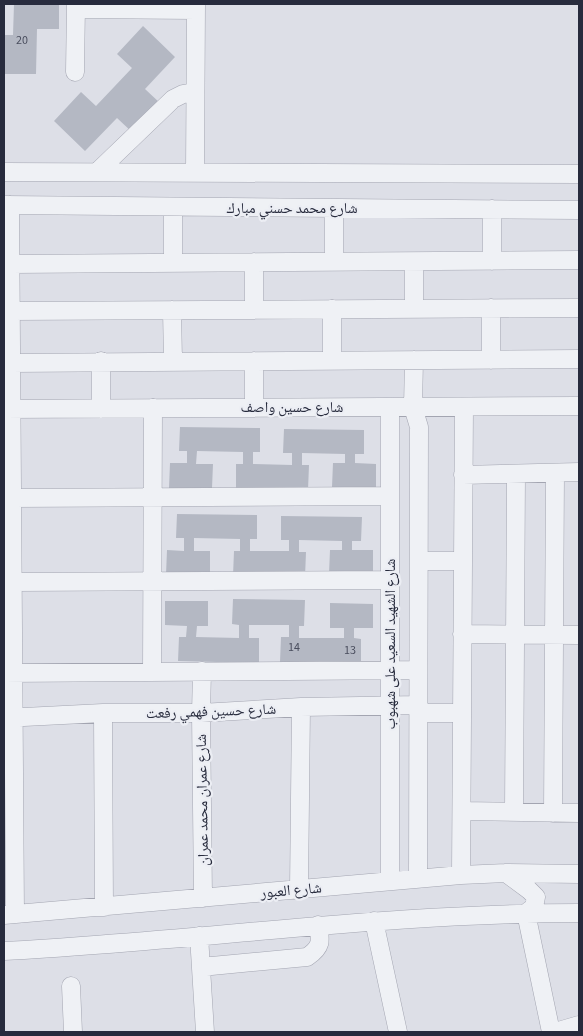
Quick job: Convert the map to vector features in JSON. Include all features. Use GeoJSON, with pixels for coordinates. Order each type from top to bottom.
{"type":"FeatureCollection","features":[{"type":"Feature","properties":{"kind":"street"},"geometry":{"type":"LineString","coordinates":[[75,72],[76,7],[196,7],[195,173]]}},
{"type":"Feature","properties":{"kind":"street"},"geometry":{"type":"LineString","coordinates":[[97,172],[173,99],[183,94],[194,92]]}},
{"type":"Feature","properties":{"kind":"street"},"geometry":{"type":"LineString","coordinates":[[4,172],[579,174]]}},
{"type":"Feature","properties":{"kind":"street"},"geometry":{"type":"LineString","coordinates":[[7,205],[11,264],[11,363],[8,409],[13,582],[9,673],[10,914]]}},
{"type":"Feature","properties":{"kind":"street","name":"شارع محمد حسني مبارك"},"geometry":{"type":"LineString","coordinates":[[7,205],[579,210]]}},
{"type":"Feature","properties":{"kind":"street"},"geometry":{"type":"LineString","coordinates":[[172,207],[173,263]]}},
{"type":"Feature","properties":{"kind":"street"},"geometry":{"type":"LineString","coordinates":[[334,208],[334,262]]}},
{"type":"Feature","properties":{"kind":"street"},"geometry":{"type":"LineString","coordinates":[[492,209],[492,261]]}},
{"type":"Feature","properties":{"kind":"street"},"geometry":{"type":"LineString","coordinates":[[11,264],[579,260]]}},
{"type":"Feature","properties":{"kind":"street"},"geometry":{"type":"LineString","coordinates":[[254,262],[254,310]]}},
{"type":"Feature","properties":{"kind":"street"},"geometry":{"type":"LineString","coordinates":[[414,262],[414,309]]}},
{"type":"Feature","properties":{"kind":"street"},"geometry":{"type":"LineString","coordinates":[[491,308],[491,360]]}},
{"type":"Feature","properties":{"kind":"street"},"geometry":{"type":"LineString","coordinates":[[11,311],[579,308]]}},
{"type":"Feature","properties":{"kind":"street"},"geometry":{"type":"LineString","coordinates":[[332,309],[332,360]]}},
{"type":"Feature","properties":{"kind":"street"},"geometry":{"type":"LineString","coordinates":[[172,310],[172,361]]}},
{"type":"Feature","properties":{"kind":"street"},"geometry":{"type":"LineString","coordinates":[[11,363],[579,359]]}},
{"type":"Feature","properties":{"kind":"street","name":"شارع الشهيد السعيد على شهبوب"},"geometry":{"type":"LineString","coordinates":[[414,360],[413,407],[419,427],[418,879]]}},
{"type":"Feature","properties":{"kind":"street"},"geometry":{"type":"LineString","coordinates":[[254,361],[254,408]]}},
{"type":"Feature","properties":{"kind":"street"},"geometry":{"type":"LineString","coordinates":[[101,362],[101,409]]}},
{"type":"Feature","properties":{"kind":"street","name":"شارع حسين واصف"},"geometry":{"type":"LineString","coordinates":[[8,409],[579,406]]}},
{"type":"Feature","properties":{"kind":"street","name":"شارع الشهيد السعيد على شهبوب"},"geometry":{"type":"LineString","coordinates":[[390,407],[390,882]]}},
{"type":"Feature","properties":{"kind":"street"},"geometry":{"type":"LineString","coordinates":[[461,875],[464,407]]}},
{"type":"Feature","properties":{"kind":"street"},"geometry":{"type":"LineString","coordinates":[[152,672],[154,408]]}},
{"type":"Feature","properties":{"kind":"street"},"geometry":{"type":"LineString","coordinates":[[463,475],[579,472]]}},
{"type":"Feature","properties":{"kind":"street"},"geometry":{"type":"LineString","coordinates":[[553,813],[554,473]]}},
{"type":"Feature","properties":{"kind":"street"},"geometry":{"type":"LineString","coordinates":[[514,812],[516,474]]}},
{"type":"Feature","properties":{"kind":"street"},"geometry":{"type":"LineString","coordinates":[[12,498],[390,496]]}},
{"type":"Feature","properties":{"kind":"street"},"geometry":{"type":"LineString","coordinates":[[418,561],[463,561]]}},
{"type":"Feature","properties":{"kind":"street"},"geometry":{"type":"LineString","coordinates":[[13,582],[390,580]]}},
{"type":"Feature","properties":{"kind":"street"},"geometry":{"type":"LineString","coordinates":[[462,634],[579,635]]}},
{"type":"Feature","properties":{"kind":"street"},"geometry":{"type":"LineString","coordinates":[[9,673],[418,670]]}},
{"type":"Feature","properties":{"kind":"street","name":"شارع عمران محمد عمران"},"geometry":{"type":"LineString","coordinates":[[202,671],[203,898]]}},
{"type":"Feature","properties":{"kind":"street","name":"شارع حسين فهمي رفعت"},"geometry":{"type":"LineString","coordinates":[[9,718],[103,713],[201,712],[390,705],[462,713]]}},
{"type":"Feature","properties":{"kind":"street"},"geometry":{"type":"LineString","coordinates":[[299,890],[301,707]]}},
{"type":"Feature","properties":{"kind":"street"},"geometry":{"type":"LineString","coordinates":[[103,713],[104,906]]}},
{"type":"Feature","properties":{"kind":"street"},"geometry":{"type":"LineString","coordinates":[[462,811],[579,813]]}},
{"type":"Feature","properties":{"kind":"street"},"geometry":{"type":"LineString","coordinates":[[506,873],[536,897],[534,907],[526,913]]}},
{"type":"Feature","properties":{"kind":"street","name":"شارع العبور"},"geometry":{"type":"LineString","coordinates":[[10,914],[461,875],[506,873],[579,874]]}},
{"type":"Feature","properties":{"kind":"street"},"geometry":{"type":"LineString","coordinates":[[526,913],[551,1032]]}},
{"type":"Feature","properties":{"kind":"street"},"geometry":{"type":"LineString","coordinates":[[4,951],[70,948],[374,921],[526,913],[579,913]]}},
{"type":"Feature","properties":{"kind":"street"},"geometry":{"type":"LineString","coordinates":[[374,921],[398,1032]]}},
{"type":"Feature","properties":{"kind":"street"},"geometry":{"type":"LineString","coordinates":[[201,966],[307,957],[317,950],[321,940],[318,925]]}},
{"type":"Feature","properties":{"kind":"street"},"geometry":{"type":"LineString","coordinates":[[199,936],[204,1032]]}},
{"type":"Feature","properties":{"kind":"street"},"geometry":{"type":"LineString","coordinates":[[71,986],[73,1032]]}},
{"type":"Feature","properties":{"kind":"street"},"geometry":{"type":"LineString","coordinates":[[556,1032],[579,1025]]}},
{"type":"Feature","properties":{"kind":"building"},"geometry":{"type":"Polygon","coordinates":[[[14,4],[59,4],[59,29],[37,29],[36,74],[4,74],[4,35],[13,35],[14,4]]]}},
{"type":"Feature","properties":{"kind":"building"},"geometry":{"type":"Polygon","coordinates":[[[143,26],[175,57],[145,89],[161,104],[133,133],[117,118],[85,151],[54,121],[81,92],[96,106],[132,68],[117,54],[143,26]]]}},
{"type":"Feature","properties":{"kind":"building"},"geometry":{"type":"Polygon","coordinates":[[[180,427],[260,428],[260,452],[253,452],[253,464],[292,465],[292,453],[283,453],[284,429],[364,430],[364,454],[355,454],[355,463],[376,464],[376,488],[332,487],[333,463],[345,463],[345,454],[302,453],[302,465],[309,465],[308,490],[236,489],[236,464],[243,464],[243,452],[197,451],[196,464],[213,464],[212,488],[169,488],[170,463],[187,463],[187,451],[179,451],[180,427]]]}},
{"type":"Feature","properties":{"kind":"building"},"geometry":{"type":"Polygon","coordinates":[[[177,514],[257,515],[257,539],[250,539],[250,551],[289,551],[289,540],[281,540],[281,516],[362,517],[361,541],[352,541],[352,550],[373,550],[373,575],[329,574],[330,550],[342,550],[342,541],[299,540],[299,552],[306,552],[305,577],[233,576],[234,551],[240,551],[240,539],[194,538],[194,551],[210,551],[210,575],[166,575],[167,550],[184,551],[184,538],[176,538],[177,514]]]}},
{"type":"Feature","properties":{"kind":"building"},"geometry":{"type":"Polygon","coordinates":[[[233,599],[305,600],[304,626],[299,626],[299,638],[344,638],[344,628],[330,628],[330,603],[373,604],[373,628],[354,628],[354,638],[361,639],[361,663],[280,662],[281,637],[289,637],[289,625],[249,625],[249,638],[259,638],[259,663],[178,661],[179,637],[186,637],[187,626],[165,625],[165,601],[208,601],[208,626],[197,626],[196,637],[239,638],[239,625],[232,624],[233,599]]]}}]}
